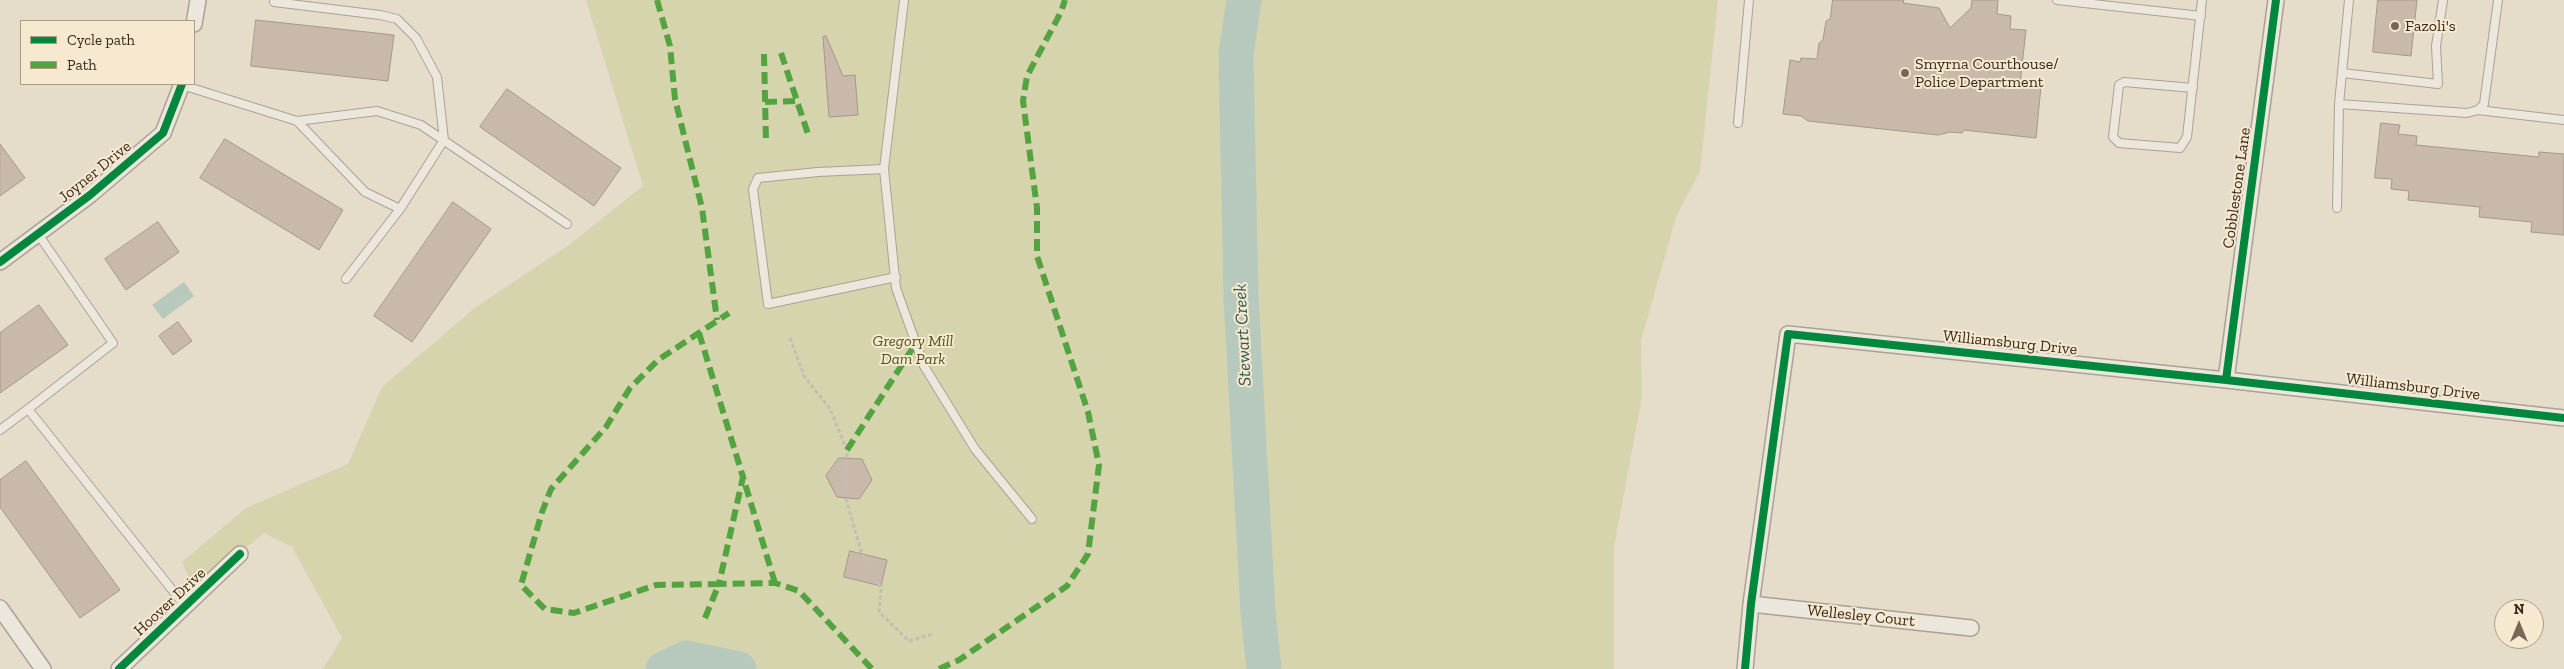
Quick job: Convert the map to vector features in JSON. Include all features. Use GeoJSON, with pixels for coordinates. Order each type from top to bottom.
{"type":"FeatureCollection","features":[{"type":"Feature","properties":{"kind":"street"},"geometry":{"type":"LineString","coordinates":[[195,20],[198,0]]}},
{"type":"Feature","properties":{"kind":"street","name":"Cobblestone Lane"},"geometry":{"type":"LineString","coordinates":[[2226,380],[2276,0]]}},
{"type":"Feature","properties":{"kind":"street","name":"Joyner Drive"},"geometry":{"type":"LineString","coordinates":[[0,262],[90,195],[162,134],[182,85]]}},
{"type":"Feature","properties":{"kind":"street","name":"Williamsburg Drive"},"geometry":{"type":"LineString","coordinates":[[1745,669],[1751,604],[1788,334],[2564,418]]}},
{"type":"Feature","properties":{"kind":"street","name":"Hoover Drive"},"geometry":{"type":"LineString","coordinates":[[119,669],[240,554]]}},
{"type":"Feature","properties":{"kind":"street","name":"Wellesley Court"},"geometry":{"type":"LineString","coordinates":[[1751,604],[1971,628]]}},
{"type":"Feature","properties":{"kind":"street"},"geometry":{"type":"LineString","coordinates":[[0,608],[44,669]]}},
{"type":"Feature","properties":{"kind":"lane"},"geometry":{"type":"LineString","coordinates":[[904,0],[884,169],[896,288],[924,366],[975,449],[1032,519]]}},
{"type":"Feature","properties":{"kind":"lane"},"geometry":{"type":"LineString","coordinates":[[1738,123],[1749,0]]}},
{"type":"Feature","properties":{"kind":"lane"},"geometry":{"type":"LineString","coordinates":[[2057,0],[2201,16]]}},
{"type":"Feature","properties":{"kind":"lane"},"geometry":{"type":"LineString","coordinates":[[2192,88],[2124,82],[2119,85],[2113,137],[2119,143],[2180,148],[2187,137],[2202,0]]}},
{"type":"Feature","properties":{"kind":"lane"},"geometry":{"type":"LineString","coordinates":[[2337,208],[2339,104],[2349,0]]}},
{"type":"Feature","properties":{"kind":"lane"},"geometry":{"type":"LineString","coordinates":[[2342,73],[2438,84],[2436,46],[2443,0]]}},
{"type":"Feature","properties":{"kind":"lane"},"geometry":{"type":"LineString","coordinates":[[2478,110],[2484,104],[2498,0]]}},
{"type":"Feature","properties":{"kind":"lane"},"geometry":{"type":"LineString","coordinates":[[274,2],[380,14],[397,20],[416,38],[437,77],[444,140],[400,209],[346,279]]}},
{"type":"Feature","properties":{"kind":"lane"},"geometry":{"type":"LineString","coordinates":[[185,85],[297,121],[377,112],[421,125],[567,224]]}},
{"type":"Feature","properties":{"kind":"lane"},"geometry":{"type":"LineString","coordinates":[[2339,104],[2467,113],[2478,110],[2564,120]]}},
{"type":"Feature","properties":{"kind":"lane"},"geometry":{"type":"LineString","coordinates":[[297,121],[366,192],[400,209]]}},
{"type":"Feature","properties":{"kind":"lane"},"geometry":{"type":"LineString","coordinates":[[884,169],[818,172],[758,178],[753,189],[768,304],[896,277]]}},
{"type":"Feature","properties":{"kind":"lane"},"geometry":{"type":"LineString","coordinates":[[0,430],[113,343],[38,234]]}},
{"type":"Feature","properties":{"kind":"lane"},"geometry":{"type":"LineString","coordinates":[[28,410],[185,606]]}},
{"type":"Feature","properties":{"kind":"path"},"geometry":{"type":"LineString","coordinates":[[790,338],[804,376],[830,409],[847,450],[846,499],[862,554],[881,589],[879,612],[909,641],[933,634]]}},
{"type":"Feature","properties":{"kind":"green space","name":"Gregory Mill Dam Park"},"geometry":{"type":"Polygon","coordinates":[[[586,0],[1718,0],[1700,171],[1676,217],[1641,340],[1642,397],[1614,547],[1614,669],[323,669],[342,638],[292,547],[264,533],[195,590],[182,562],[246,508],[348,464],[382,387],[476,307],[569,245],[643,186],[586,0]]]}},
{"type":"Feature","properties":{"kind":"shaded area"},"geometry":{"type":"Polygon","coordinates":[[[184,282],[194,296],[163,319],[152,305],[184,282]]]}},
{"type":"Feature","properties":{"kind":"building","name":"Smyrna Courthouse/ Police Department"},"geometry":{"type":"Polygon","coordinates":[[[1833,0],[1904,0],[1903,3],[1939,8],[1950,28],[1971,8],[1972,0],[1998,0],[1997,14],[2011,16],[2010,29],[2026,30],[2020,84],[2041,86],[2036,138],[1964,130],[1962,133],[1950,132],[1938,135],[1808,121],[1801,116],[1783,114],[1790,60],[1800,62],[1801,58],[1817,59],[1819,43],[1823,40],[1826,21],[1830,19],[1833,0]]]}},
{"type":"Feature","properties":{"kind":"building","name":"Fazoli's"},"geometry":{"type":"Polygon","coordinates":[[[2378,0],[2417,0],[2411,56],[2373,52],[2378,0]]]}},
{"type":"Feature","properties":{"kind":"building"},"geometry":{"type":"Polygon","coordinates":[[[256,20],[394,35],[388,81],[251,66],[256,20]]]}},
{"type":"Feature","properties":{"kind":"building"},"geometry":{"type":"Polygon","coordinates":[[[826,36],[843,76],[855,75],[858,115],[829,117],[823,37],[826,36]]]}},
{"type":"Feature","properties":{"kind":"building"},"geometry":{"type":"Polygon","coordinates":[[[507,89],[621,168],[594,206],[480,127],[507,89]]]}},
{"type":"Feature","properties":{"kind":"building"},"geometry":{"type":"Polygon","coordinates":[[[2381,123],[2400,125],[2398,134],[2417,136],[2416,145],[2539,157],[2539,152],[2564,154],[2564,235],[2531,232],[2532,222],[2479,217],[2480,207],[2408,200],[2409,191],[2391,189],[2392,179],[2375,178],[2381,123]]]}},
{"type":"Feature","properties":{"kind":"building"},"geometry":{"type":"Polygon","coordinates":[[[225,139],[343,210],[319,250],[200,178],[225,139]]]}},
{"type":"Feature","properties":{"kind":"building"},"geometry":{"type":"Polygon","coordinates":[[[0,144],[25,178],[0,196],[0,144]]]}},
{"type":"Feature","properties":{"kind":"building"},"geometry":{"type":"Polygon","coordinates":[[[453,202],[491,229],[412,342],[374,316],[453,202]]]}},
{"type":"Feature","properties":{"kind":"building"},"geometry":{"type":"Polygon","coordinates":[[[158,222],[179,252],[126,290],[105,259],[158,222]]]}},
{"type":"Feature","properties":{"kind":"building"},"geometry":{"type":"Polygon","coordinates":[[[39,305],[68,345],[0,393],[0,333],[39,305]]]}},
{"type":"Feature","properties":{"kind":"building"},"geometry":{"type":"Polygon","coordinates":[[[178,322],[192,341],[173,355],[159,336],[178,322]]]}},
{"type":"Feature","properties":{"kind":"building"},"geometry":{"type":"Polygon","coordinates":[[[839,458],[862,459],[872,480],[859,499],[837,497],[826,476],[839,458]]]}},
{"type":"Feature","properties":{"kind":"building"},"geometry":{"type":"Polygon","coordinates":[[[26,461],[120,590],[80,618],[0,507],[0,480],[26,461]]]}},
{"type":"Feature","properties":{"kind":"building"},"geometry":{"type":"Polygon","coordinates":[[[850,551],[887,560],[881,586],[844,577],[850,551]]]}},
{"type":"Feature","properties":{"kind":"waterway","name":"Stewart Creek"},"geometry":{"type":"LineString","coordinates":[[1244,0],[1236,54],[1241,298],[1258,611],[1264,669]]}},
{"type":"Feature","properties":{"kind":"waterway","name":"Stewart Creek"},"geometry":{"type":"LineString","coordinates":[[663,669],[686,658],[739,669]]}},
{"type":"Feature","properties":{"kind":"marked path"},"geometry":{"type":"LineString","coordinates":[[657,0],[670,46],[675,99],[702,208],[717,320]]}},
{"type":"Feature","properties":{"kind":"marked path"},"geometry":{"type":"LineString","coordinates":[[939,669],[959,660],[1067,586],[1088,554],[1099,465],[1088,412],[1037,256],[1037,208],[1023,101],[1027,76],[1061,12],[1065,0]]}},
{"type":"Feature","properties":{"kind":"marked path"},"geometry":{"type":"LineString","coordinates":[[781,53],[809,137]]}},
{"type":"Feature","properties":{"kind":"marked path"},"geometry":{"type":"LineString","coordinates":[[764,54],[766,141]]}},
{"type":"Feature","properties":{"kind":"marked path"},"geometry":{"type":"LineString","coordinates":[[765,102],[797,101]]}},
{"type":"Feature","properties":{"kind":"marked path"},"geometry":{"type":"LineString","coordinates":[[705,618],[719,584],[656,585],[574,613],[545,609],[521,585],[542,512],[551,489],[606,427],[630,388],[658,360],[729,313]]}},
{"type":"Feature","properties":{"kind":"marked path"},"geometry":{"type":"LineString","coordinates":[[699,333],[743,477]]}},
{"type":"Feature","properties":{"kind":"marked path"},"geometry":{"type":"LineString","coordinates":[[847,450],[916,343]]}},
{"type":"Feature","properties":{"kind":"marked path"},"geometry":{"type":"LineString","coordinates":[[775,583],[743,477],[719,584],[775,583],[799,591],[872,669]]}},
{"type":"Feature","properties":{"kind":"cycle path"},"geometry":{"type":"LineString","coordinates":[[2226,380],[2276,0]]}},
{"type":"Feature","properties":{"kind":"cycle path"},"geometry":{"type":"LineString","coordinates":[[0,262],[90,195],[163,133],[182,85]]}},
{"type":"Feature","properties":{"kind":"cycle path"},"geometry":{"type":"LineString","coordinates":[[1745,669],[1751,604],[1788,334],[2564,418]]}},
{"type":"Feature","properties":{"kind":"cycle path"},"geometry":{"type":"LineString","coordinates":[[119,669],[240,554]]}},
{"type":"Feature","properties":{"kind":"place","name":"Fazoli's"},"geometry":{"type":"Point","coordinates":[2395,26]}},
{"type":"Feature","properties":{"kind":"place","name":"Smyrna Courthouse/ Police Department"},"geometry":{"type":"Point","coordinates":[1905,73]}}]}
